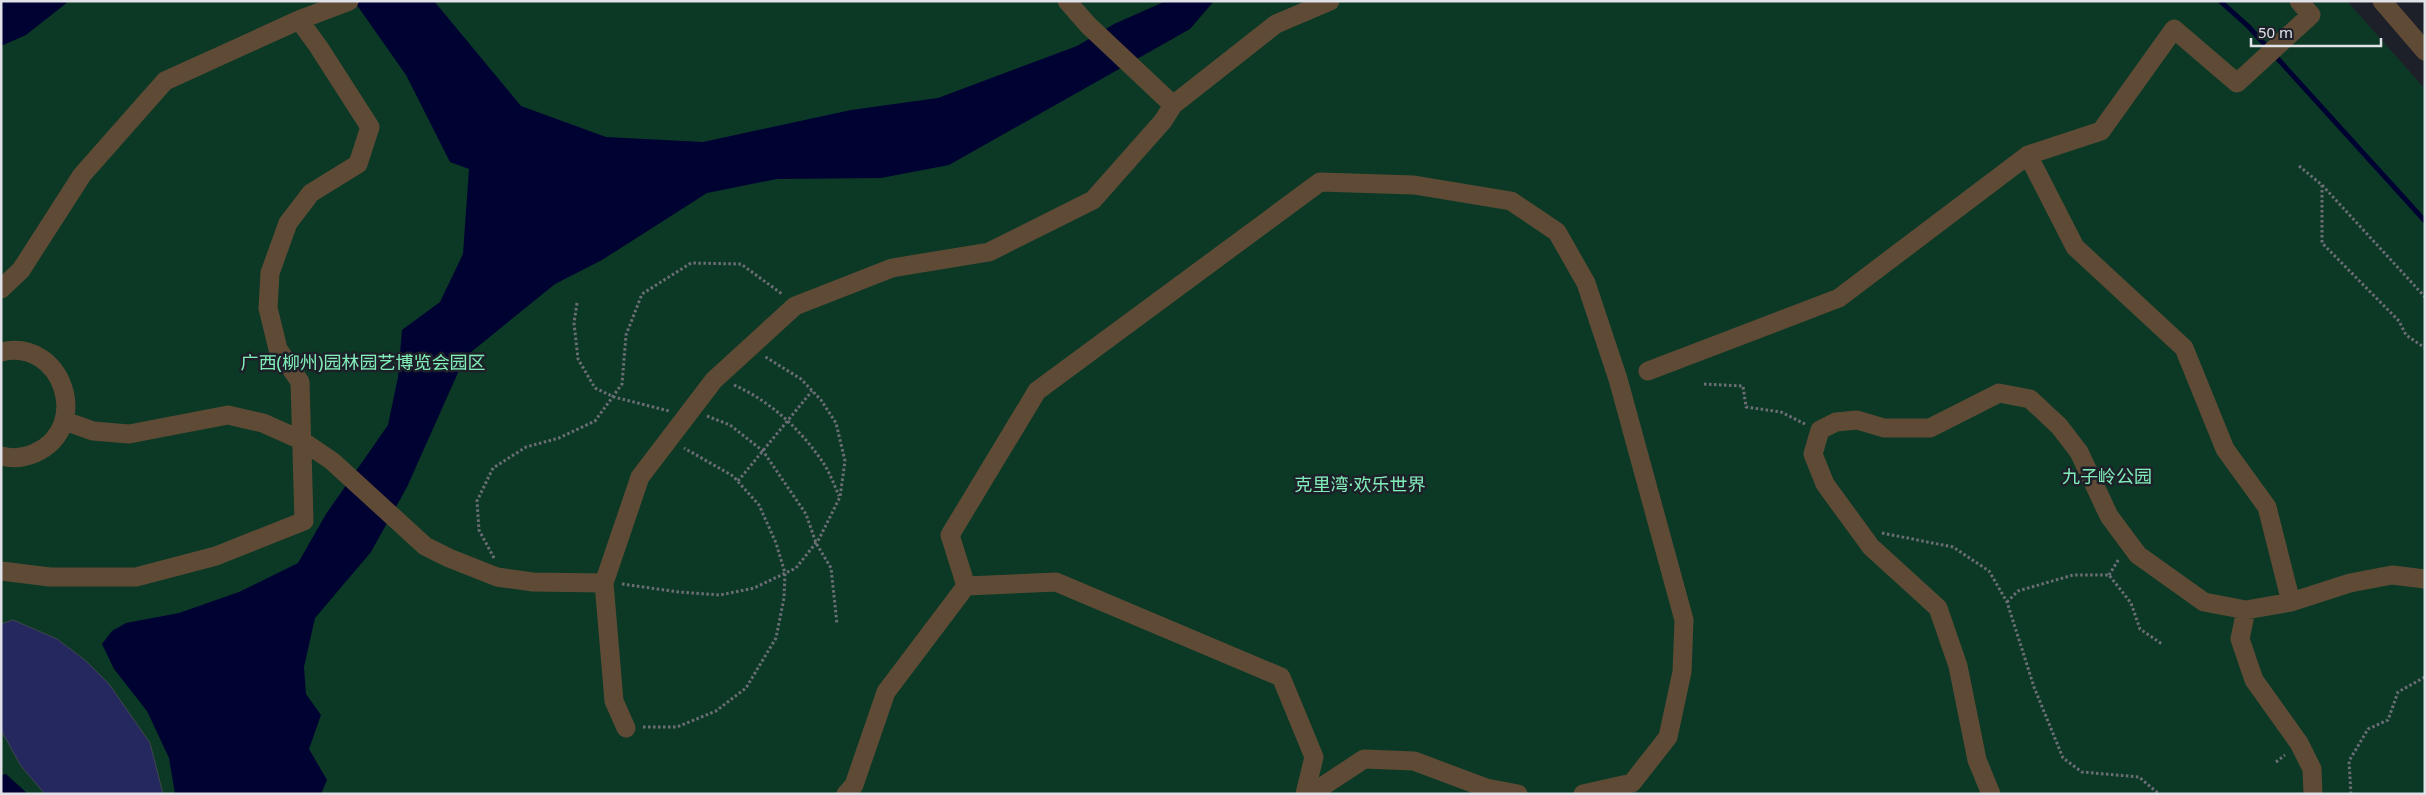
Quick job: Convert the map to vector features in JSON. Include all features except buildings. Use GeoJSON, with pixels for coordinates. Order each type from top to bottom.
{"type":"FeatureCollection","features":[{"type":"Feature","properties":{"kind":"street"},"geometry":{"type":"LineString","coordinates":[[1067,1],[1088,25],[1173,105]]}},
{"type":"Feature","properties":{"kind":"street"},"geometry":{"type":"LineString","coordinates":[[626,728],[614,701],[604,583],[640,477],[714,380],[748,347],[796,306],[892,268],[989,252],[1093,200],[1163,120],[1173,105],[1276,24],[1330,1]]}},
{"type":"Feature","properties":{"kind":"street"},"geometry":{"type":"LineString","coordinates":[[1648,371],[1840,298],[2028,155],[2101,131],[2174,29],[2237,83],[2311,15],[2299,1]]}},
{"type":"Feature","properties":{"kind":"street"},"geometry":{"type":"LineString","coordinates":[[2382,1],[2425,51]]}},
{"type":"Feature","properties":{"kind":"street"},"geometry":{"type":"LineString","coordinates":[[1,288],[21,270],[82,176],[165,81],[299,20],[344,2]]}},
{"type":"Feature","properties":{"kind":"street"},"geometry":{"type":"LineString","coordinates":[[1,571],[50,577],[136,577],[216,556],[304,521],[300,382],[278,349],[268,308],[270,273],[288,223],[311,193],[358,164],[370,127],[299,20]]}},
{"type":"Feature","properties":{"kind":"street"},"geometry":{"type":"LineString","coordinates":[[2028,155],[2075,247],[2184,348],[2225,449],[2267,508],[2290,602]]}},
{"type":"Feature","properties":{"kind":"street"},"geometry":{"type":"LineString","coordinates":[[966,586],[950,535],[1037,390],[1320,182],[1414,184],[1511,201],[1557,232],[1586,283],[1618,379],[1684,620],[1682,672],[1668,737],[1632,783],[1583,794]]}},
{"type":"Feature","properties":{"kind":"street"},"geometry":{"type":"LineString","coordinates":[[1,456],[26,457],[43,450],[56,437],[64,421],[67,402],[63,384],[54,368],[40,357],[2,347]]}},
{"type":"Feature","properties":{"kind":"street"},"geometry":{"type":"LineString","coordinates":[[1991,794],[1977,760],[1958,666],[1938,608],[1871,547],[1825,484],[1813,454],[1820,430],[1836,422],[1857,420],[1884,428],[1930,428],[1999,393],[2030,399],[2059,426],[2079,452],[2109,516],[2138,555],[2204,602],[2246,610],[2290,602],[2350,582],[2392,575],[2425,578]]}},
{"type":"Feature","properties":{"kind":"street"},"geometry":{"type":"LineString","coordinates":[[64,421],[92,431],[128,434],[228,414],[263,423],[301,440],[332,461],[425,546],[449,558],[506,579],[533,582],[604,583]]}},
{"type":"Feature","properties":{"kind":"street"},"geometry":{"type":"LineString","coordinates":[[966,586],[1056,582],[1281,677],[1314,757],[1305,794]]}},
{"type":"Feature","properties":{"kind":"street"},"geometry":{"type":"LineString","coordinates":[[846,794],[854,785],[886,692],[966,586]]}},
{"type":"Feature","properties":{"kind":"street"},"geometry":{"type":"LineString","coordinates":[[2246,610],[2240,639],[2254,680],[2299,743],[2312,769],[2312,794]]}},
{"type":"Feature","properties":{"kind":"street"},"geometry":{"type":"LineString","coordinates":[[1311,794],[1364,760],[1414,761],[1486,788],[1518,794]]}},
{"type":"Feature","properties":{"kind":"path"},"geometry":{"type":"LineString","coordinates":[[2299,166],[2322,185],[2425,297]]}},
{"type":"Feature","properties":{"kind":"path"},"geometry":{"type":"LineString","coordinates":[[2322,185],[2322,243],[2400,321],[2406,335],[2425,348]]}},
{"type":"Feature","properties":{"kind":"path"},"geometry":{"type":"LineString","coordinates":[[506,579],[480,530],[477,501],[492,468],[526,447],[559,438],[596,421],[622,384],[626,335],[642,294],[691,263],[741,264],[771,284],[796,306]]}},
{"type":"Feature","properties":{"kind":"path"},"geometry":{"type":"LineString","coordinates":[[577,303],[574,323],[578,360],[595,388],[614,397],[658,410],[702,414],[730,425],[763,451],[806,514],[816,543],[831,568],[837,624]]}},
{"type":"Feature","properties":{"kind":"path"},"geometry":{"type":"LineString","coordinates":[[604,583],[720,594],[754,588],[796,568],[816,543],[840,497],[845,461],[836,423],[801,379],[748,347]]}},
{"type":"Feature","properties":{"kind":"path"},"geometry":{"type":"LineString","coordinates":[[714,380],[736,386],[768,404],[788,422],[823,462],[840,497]]}},
{"type":"Feature","properties":{"kind":"path"},"geometry":{"type":"LineString","coordinates":[[1704,384],[1743,386],[1746,407],[1781,412],[1820,430]]}},
{"type":"Feature","properties":{"kind":"path"},"geometry":{"type":"LineString","coordinates":[[738,481],[812,391]]}},
{"type":"Feature","properties":{"kind":"path"},"geometry":{"type":"LineString","coordinates":[[626,728],[677,727],[716,711],[746,688],[776,638],[784,598],[785,573],[776,543],[758,505],[733,476],[668,439]]}},
{"type":"Feature","properties":{"kind":"path"},"geometry":{"type":"LineString","coordinates":[[1859,531],[1897,535],[1953,547],[1989,571],[2007,602],[2034,687],[2063,758],[2082,772],[2139,777],[2159,794]]}},
{"type":"Feature","properties":{"kind":"path"},"geometry":{"type":"LineString","coordinates":[[2007,602],[2018,591],[2073,575],[2109,576],[2131,603],[2140,629],[2162,644]]}},
{"type":"Feature","properties":{"kind":"path"},"geometry":{"type":"LineString","coordinates":[[2351,794],[2349,761],[2368,728],[2388,720],[2398,692],[2425,677]]}},
{"type":"Feature","properties":{"kind":"green space"},"geometry":{"type":"Polygon","coordinates":[[[1,1],[2347,1],[2425,89],[2425,794],[1,794],[1,1]]]}},
{"type":"Feature","properties":{"kind":"shaded area"},"geometry":{"type":"Polygon","coordinates":[[[5,1],[69,1],[26,35],[1,46],[1,3],[5,1]]]}},
{"type":"Feature","properties":{"kind":"shaded area"},"geometry":{"type":"Polygon","coordinates":[[[354,1],[434,1],[521,106],[606,137],[703,142],[851,110],[938,98],[1077,46],[1114,24],[1166,1],[1214,1],[1190,29],[949,165],[881,178],[777,179],[707,193],[602,260],[555,284],[465,357],[407,487],[371,552],[315,618],[304,667],[306,694],[321,715],[309,749],[327,780],[321,794],[175,794],[169,758],[147,711],[114,669],[102,644],[112,631],[126,623],[179,613],[239,592],[298,563],[326,514],[388,425],[398,377],[402,330],[440,302],[463,254],[469,169],[450,162],[406,75],[354,1]]]}},
{"type":"Feature","properties":{"kind":"shaded area"},"geometry":{"type":"Polygon","coordinates":[[[6,774],[28,794],[1,794],[1,775],[6,774]]]}},
{"type":"Feature","properties":{"kind":"waterway"},"geometry":{"type":"LineString","coordinates":[[2220,1],[2248,26],[2425,221]]}},
{"type":"Feature","properties":{"kind":"park label","name":"广西(柳州)园林园艺博览会园区"},"geometry":{"type":"Point","coordinates":[363,363]}},
{"type":"Feature","properties":{"kind":"park label","name":"九子岭公园"},"geometry":{"type":"Point","coordinates":[2107,477]}},
{"type":"Feature","properties":{"kind":"park label","name":"克里湾·欢乐世界"},"geometry":{"type":"Point","coordinates":[1360,485]}}]}
